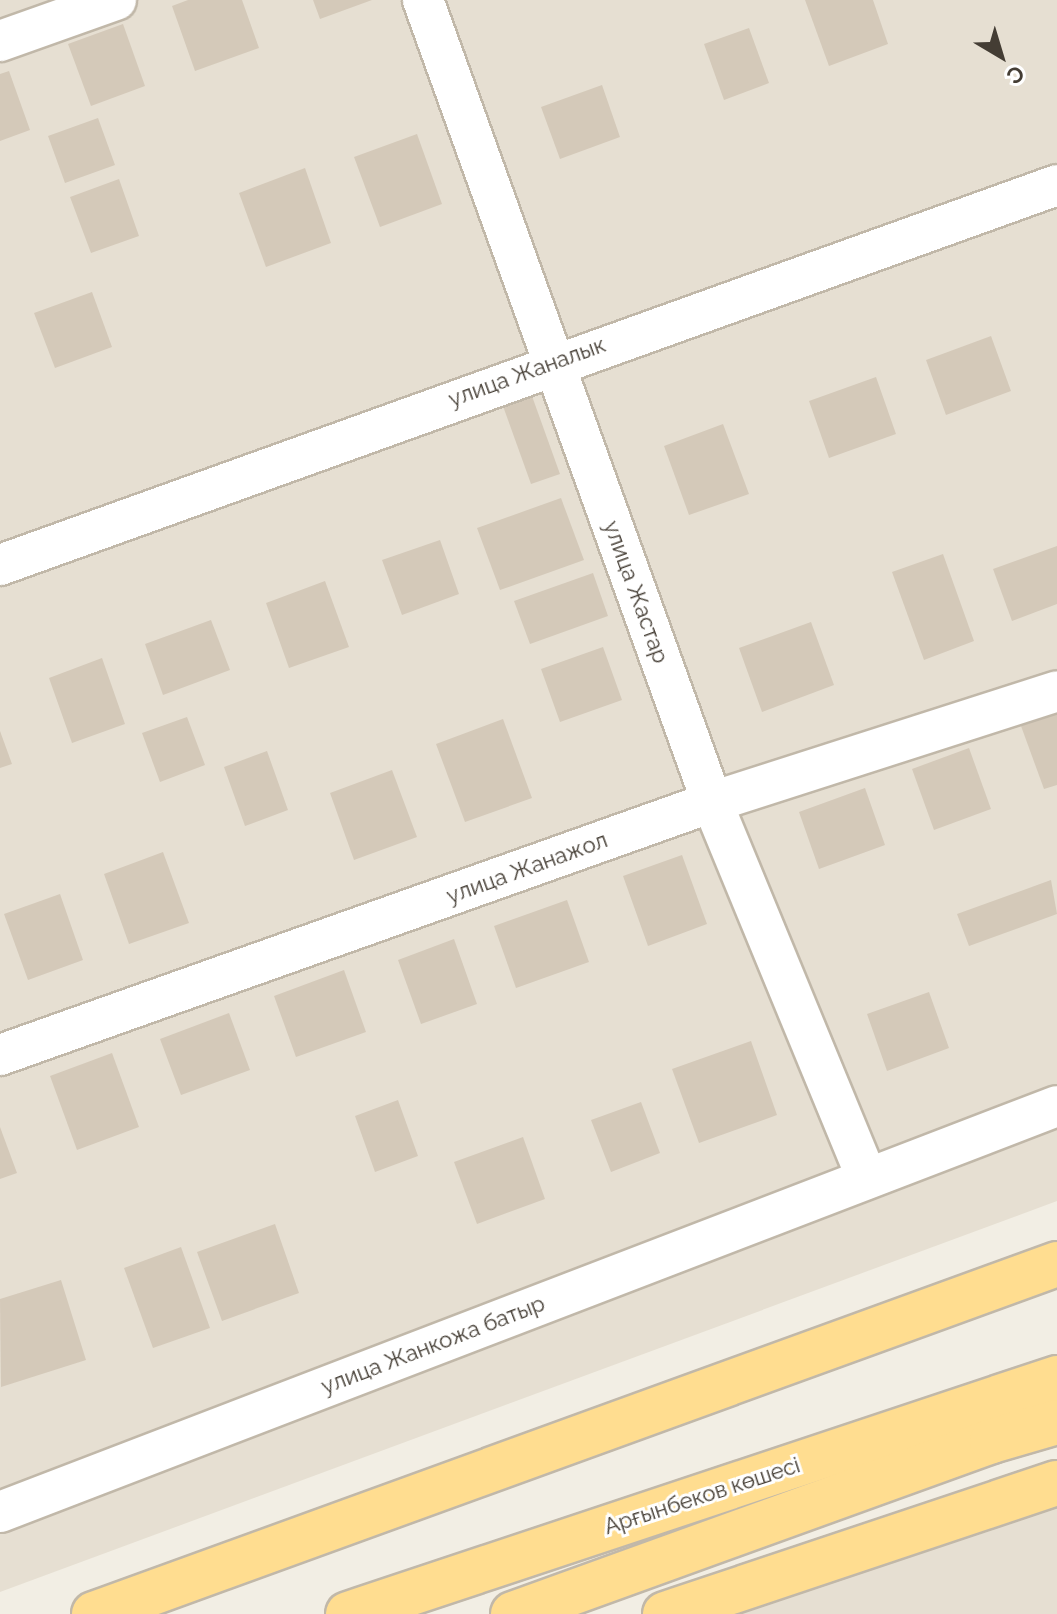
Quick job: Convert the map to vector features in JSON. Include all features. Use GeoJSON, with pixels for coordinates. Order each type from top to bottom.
{"type":"FeatureCollection","features":[{"type":"Feature","properties":{"kind":"main road"},"geometry":{"type":"LineString","coordinates":[[94,1614],[1057,1264]]}},
{"type":"Feature","properties":{"kind":"main road","name":"Арғынбеков көшесі"},"geometry":{"type":"LineString","coordinates":[[348,1614],[1057,1378]]}},
{"type":"Feature","properties":{"kind":"main road","name":"Арғынбеков көшесі"},"geometry":{"type":"LineString","coordinates":[[513,1614],[992,1441],[1057,1422]]}},
{"type":"Feature","properties":{"kind":"main road"},"geometry":{"type":"LineString","coordinates":[[665,1614],[1057,1483]]}},
{"type":"Feature","properties":{"kind":"street"},"geometry":{"type":"LineString","coordinates":[[0,41],[116,0]]}},
{"type":"Feature","properties":{"kind":"street","name":"улица Жастар"},"geometry":{"type":"LineString","coordinates":[[423,0],[712,802],[867,1178]]}},
{"type":"Feature","properties":{"kind":"street","name":"улица Жаналык"},"geometry":{"type":"LineString","coordinates":[[0,565],[553,362],[1057,185]]}},
{"type":"Feature","properties":{"kind":"street","name":"улица Жанажол"},"geometry":{"type":"LineString","coordinates":[[0,1055],[712,802],[1057,691]]}},
{"type":"Feature","properties":{"kind":"street","name":"улица Жанкожа батыр"},"geometry":{"type":"LineString","coordinates":[[0,1512],[1057,1106]]}},
{"type":"Feature","properties":{"kind":"shaded area"},"geometry":{"type":"Polygon","coordinates":[[[0,0],[1057,0],[1057,1201],[0,1592],[0,0]]]}},
{"type":"Feature","properties":{"kind":"shaded area"},"geometry":{"type":"Polygon","coordinates":[[[1057,1474],[1057,1614],[686,1614],[1057,1474]]]}},
{"type":"Feature","properties":{"kind":"building"},"geometry":{"type":"Polygon","coordinates":[[[188,0],[242,0],[259,48],[195,71],[172,6],[188,0]]]}},
{"type":"Feature","properties":{"kind":"building"},"geometry":{"type":"Polygon","coordinates":[[[313,0],[372,0],[320,19],[313,0]]]}},
{"type":"Feature","properties":{"kind":"building"},"geometry":{"type":"Polygon","coordinates":[[[805,0],[873,0],[888,44],[829,66],[805,0]]]}},
{"type":"Feature","properties":{"kind":"building"},"geometry":{"type":"Polygon","coordinates":[[[123,24],[145,86],[91,106],[68,44],[123,24]]]}},
{"type":"Feature","properties":{"kind":"building"},"geometry":{"type":"Polygon","coordinates":[[[749,28],[769,83],[724,100],[704,44],[749,28]]]}},
{"type":"Feature","properties":{"kind":"building"},"geometry":{"type":"Polygon","coordinates":[[[9,71],[30,130],[0,141],[0,74],[9,71]]]}},
{"type":"Feature","properties":{"kind":"building"},"geometry":{"type":"Polygon","coordinates":[[[602,85],[620,137],[560,159],[541,107],[602,85]]]}},
{"type":"Feature","properties":{"kind":"building"},"geometry":{"type":"Polygon","coordinates":[[[98,118],[115,165],[65,183],[48,136],[98,118]]]}},
{"type":"Feature","properties":{"kind":"building"},"geometry":{"type":"Polygon","coordinates":[[[417,134],[442,204],[380,227],[354,157],[417,134]]]}},
{"type":"Feature","properties":{"kind":"building"},"geometry":{"type":"Polygon","coordinates":[[[305,168],[331,243],[266,267],[239,193],[305,168]]]}},
{"type":"Feature","properties":{"kind":"building"},"geometry":{"type":"Polygon","coordinates":[[[119,179],[139,236],[91,253],[70,197],[119,179]]]}},
{"type":"Feature","properties":{"kind":"building"},"geometry":{"type":"Polygon","coordinates":[[[92,292],[112,347],[55,368],[34,313],[92,292]]]}},
{"type":"Feature","properties":{"kind":"building"},"geometry":{"type":"Polygon","coordinates":[[[991,336],[1011,391],[946,415],[926,360],[991,336]]]}},
{"type":"Feature","properties":{"kind":"building"},"geometry":{"type":"Polygon","coordinates":[[[876,377],[896,434],[829,458],[809,401],[876,377]]]}},
{"type":"Feature","properties":{"kind":"building"},"geometry":{"type":"Polygon","coordinates":[[[528,385],[560,474],[531,484],[499,395],[528,385]]]}},
{"type":"Feature","properties":{"kind":"building"},"geometry":{"type":"Polygon","coordinates":[[[723,424],[749,494],[689,515],[664,446],[723,424]]]}},
{"type":"Feature","properties":{"kind":"building"},"geometry":{"type":"Polygon","coordinates":[[[561,498],[584,560],[500,590],[477,528],[561,498]]]}},
{"type":"Feature","properties":{"kind":"building"},"geometry":{"type":"Polygon","coordinates":[[[440,540],[459,594],[402,615],[382,560],[440,540]]]}},
{"type":"Feature","properties":{"kind":"building"},"geometry":{"type":"Polygon","coordinates":[[[1057,546],[1057,604],[1012,621],[993,569],[1057,546]]]}},
{"type":"Feature","properties":{"kind":"building"},"geometry":{"type":"Polygon","coordinates":[[[943,554],[974,641],[924,660],[892,572],[943,554]]]}},
{"type":"Feature","properties":{"kind":"building"},"geometry":{"type":"Polygon","coordinates":[[[593,573],[608,616],[530,644],[514,601],[593,573]]]}},
{"type":"Feature","properties":{"kind":"building"},"geometry":{"type":"Polygon","coordinates":[[[325,581],[349,647],[289,668],[266,603],[325,581]]]}},
{"type":"Feature","properties":{"kind":"building"},"geometry":{"type":"Polygon","coordinates":[[[211,620],[230,670],[163,695],[145,644],[211,620]]]}},
{"type":"Feature","properties":{"kind":"building"},"geometry":{"type":"Polygon","coordinates":[[[811,622],[834,685],[762,712],[739,648],[811,622]]]}},
{"type":"Feature","properties":{"kind":"building"},"geometry":{"type":"Polygon","coordinates":[[[603,647],[622,700],[560,722],[541,669],[603,647]]]}},
{"type":"Feature","properties":{"kind":"building"},"geometry":{"type":"Polygon","coordinates":[[[102,658],[125,724],[72,743],[49,678],[102,658]]]}},
{"type":"Feature","properties":{"kind":"building"},"geometry":{"type":"Polygon","coordinates":[[[1057,713],[1057,785],[1044,789],[1021,726],[1057,713]]]}},
{"type":"Feature","properties":{"kind":"building"},"geometry":{"type":"Polygon","coordinates":[[[187,717],[205,765],[160,782],[142,733],[187,717]]]}},
{"type":"Feature","properties":{"kind":"building"},"geometry":{"type":"Polygon","coordinates":[[[503,719],[532,798],[465,822],[436,744],[503,719]]]}},
{"type":"Feature","properties":{"kind":"building"},"geometry":{"type":"Polygon","coordinates":[[[0,731],[12,764],[0,768],[0,731]]]}},
{"type":"Feature","properties":{"kind":"building"},"geometry":{"type":"Polygon","coordinates":[[[969,748],[991,809],[934,830],[912,769],[969,748]]]}},
{"type":"Feature","properties":{"kind":"building"},"geometry":{"type":"Polygon","coordinates":[[[267,751],[288,810],[245,826],[224,767],[267,751]]]}},
{"type":"Feature","properties":{"kind":"building"},"geometry":{"type":"Polygon","coordinates":[[[392,770],[417,837],[354,860],[330,793],[392,770]]]}},
{"type":"Feature","properties":{"kind":"building"},"geometry":{"type":"Polygon","coordinates":[[[865,788],[885,845],[819,869],[799,812],[865,788]]]}},
{"type":"Feature","properties":{"kind":"building"},"geometry":{"type":"Polygon","coordinates":[[[163,852],[189,923],[129,944],[104,874],[163,852]]]}},
{"type":"Feature","properties":{"kind":"building"},"geometry":{"type":"Polygon","coordinates":[[[682,855],[707,924],[648,946],[623,876],[682,855]]]}},
{"type":"Feature","properties":{"kind":"building"},"geometry":{"type":"Polygon","coordinates":[[[1051,880],[1057,914],[969,946],[957,914],[1051,880]]]}},
{"type":"Feature","properties":{"kind":"building"},"geometry":{"type":"Polygon","coordinates":[[[60,894],[83,960],[28,980],[4,914],[60,894]]]}},
{"type":"Feature","properties":{"kind":"building"},"geometry":{"type":"Polygon","coordinates":[[[567,900],[589,962],[516,988],[494,926],[567,900]]]}},
{"type":"Feature","properties":{"kind":"building"},"geometry":{"type":"Polygon","coordinates":[[[454,939],[477,1004],[421,1024],[398,960],[454,939]]]}},
{"type":"Feature","properties":{"kind":"building"},"geometry":{"type":"Polygon","coordinates":[[[344,970],[366,1032],[296,1057],[274,996],[344,970]]]}},
{"type":"Feature","properties":{"kind":"building"},"geometry":{"type":"Polygon","coordinates":[[[929,992],[949,1048],[887,1071],[867,1014],[929,992]]]}},
{"type":"Feature","properties":{"kind":"building"},"geometry":{"type":"Polygon","coordinates":[[[229,1013],[250,1070],[181,1095],[160,1039],[229,1013]]]}},
{"type":"Feature","properties":{"kind":"building"},"geometry":{"type":"Polygon","coordinates":[[[751,1041],[777,1115],[699,1143],[672,1069],[751,1041]]]}},
{"type":"Feature","properties":{"kind":"building"},"geometry":{"type":"Polygon","coordinates":[[[112,1053],[139,1127],[77,1150],[50,1076],[112,1053]]]}},
{"type":"Feature","properties":{"kind":"building"},"geometry":{"type":"Polygon","coordinates":[[[398,1100],[418,1156],[375,1172],[355,1116],[398,1100]]]}},
{"type":"Feature","properties":{"kind":"building"},"geometry":{"type":"Polygon","coordinates":[[[641,1102],[660,1153],[611,1172],[591,1120],[641,1102]]]}},
{"type":"Feature","properties":{"kind":"building"},"geometry":{"type":"Polygon","coordinates":[[[0,1127],[17,1173],[0,1179],[0,1127]]]}},
{"type":"Feature","properties":{"kind":"building"},"geometry":{"type":"Polygon","coordinates":[[[523,1137],[545,1199],[477,1224],[454,1162],[523,1137]]]}},
{"type":"Feature","properties":{"kind":"building"},"geometry":{"type":"Polygon","coordinates":[[[275,1224],[299,1293],[222,1321],[197,1252],[275,1224]]]}},
{"type":"Feature","properties":{"kind":"building"},"geometry":{"type":"Polygon","coordinates":[[[181,1247],[210,1328],[153,1348],[124,1268],[181,1247]]]}},
{"type":"Feature","properties":{"kind":"building"},"geometry":{"type":"Polygon","coordinates":[[[61,1280],[86,1360],[1,1387],[0,1299],[61,1280]]]}}]}
